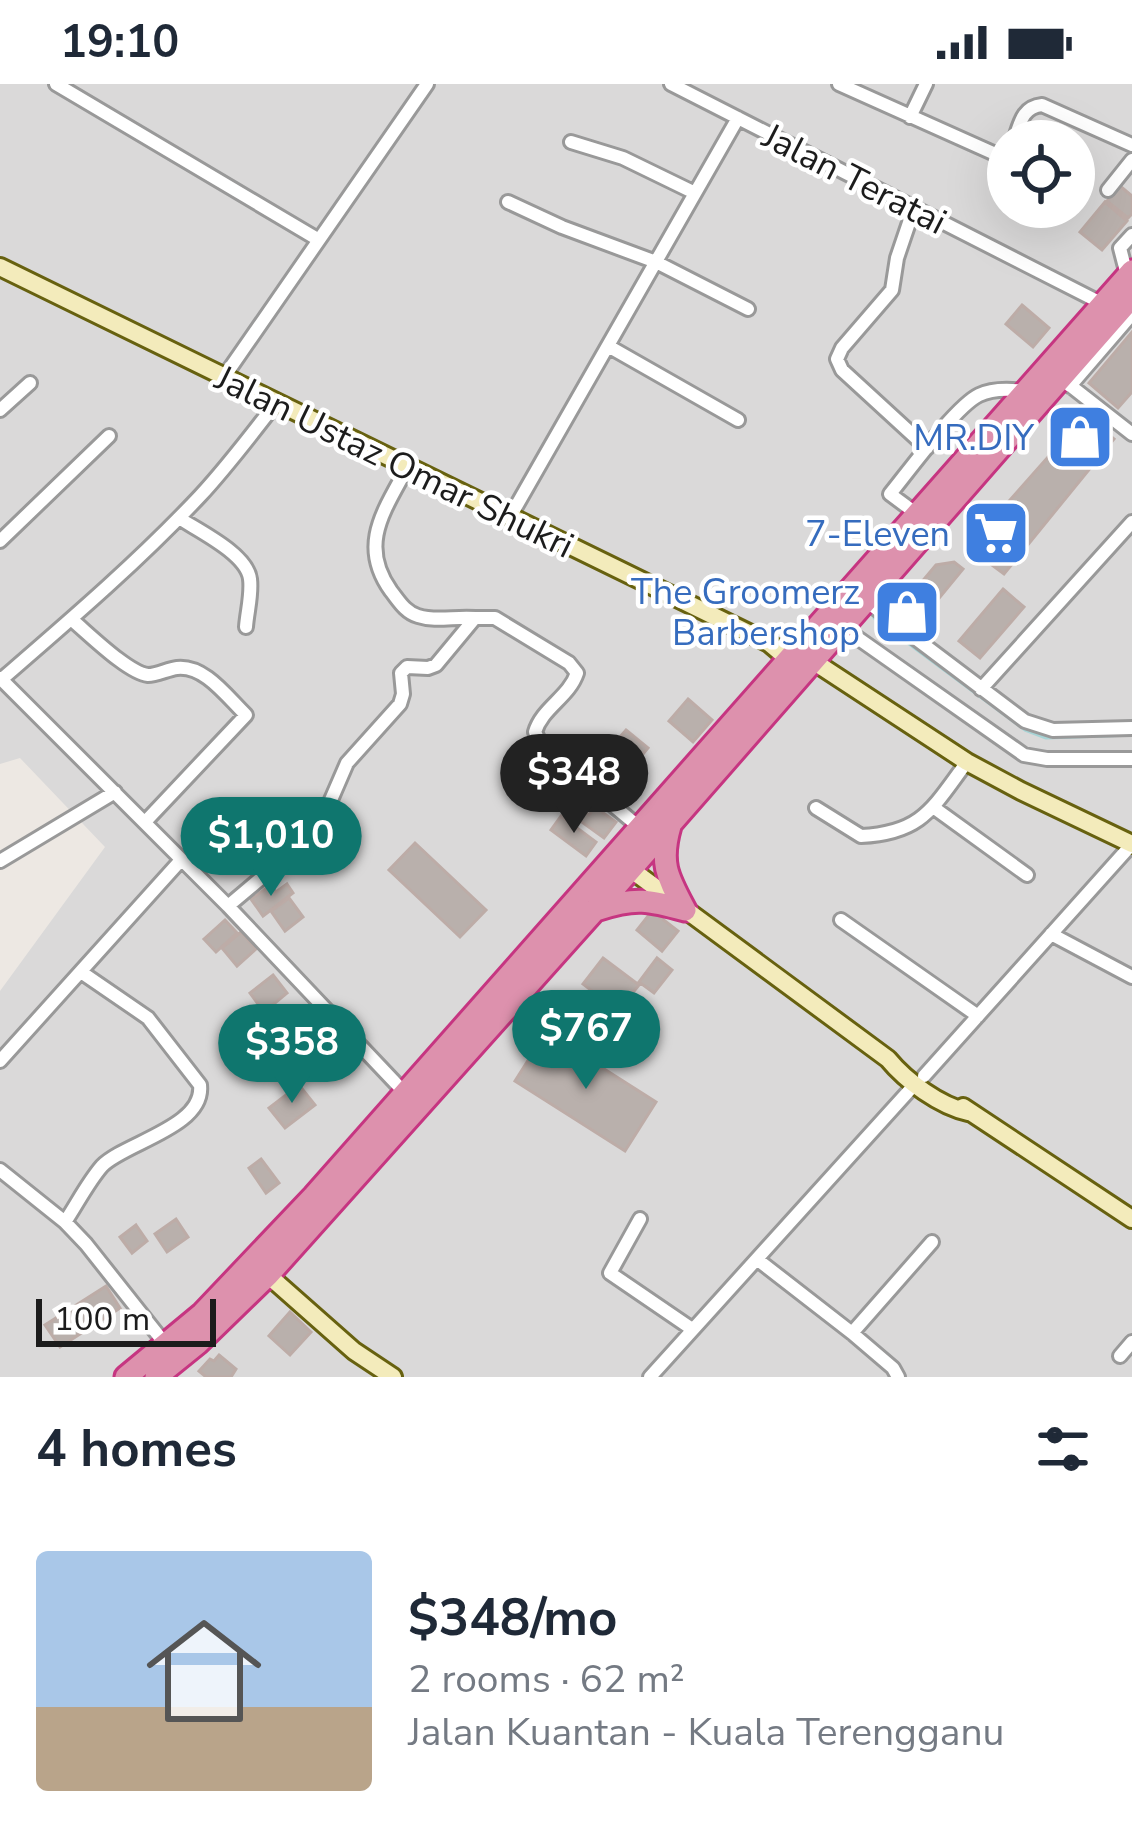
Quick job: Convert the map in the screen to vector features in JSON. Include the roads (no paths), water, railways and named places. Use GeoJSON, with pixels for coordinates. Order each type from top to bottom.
{"type":"FeatureCollection","features":[{"type":"Feature","properties":{"kind":"highway"},"geometry":{"type":"LineString","coordinates":[[163,1375],[268,1275],[595,910],[639,827],[1103,304],[1130,282]]}},
{"type":"Feature","properties":{"kind":"highway"},"geometry":{"type":"LineString","coordinates":[[126,1377],[240,1277],[405,1093],[622,863],[671,820],[1065,382],[1130,282]]}},
{"type":"Feature","properties":{"kind":"highway"},"geometry":{"type":"LineString","coordinates":[[671,820],[665,867],[686,910]]}},
{"type":"Feature","properties":{"kind":"highway"},"geometry":{"type":"LineString","coordinates":[[595,910],[643,899],[686,910]]}},
{"type":"Feature","properties":{"kind":"street"},"geometry":{"type":"LineString","coordinates":[[56,84],[319,240]]}},
{"type":"Feature","properties":{"kind":"street"},"geometry":{"type":"LineString","coordinates":[[224,376],[427,84]]}},
{"type":"Feature","properties":{"kind":"street","name":"Jalan Teratai"},"geometry":{"type":"LineString","coordinates":[[671,84],[1103,304]]}},
{"type":"Feature","properties":{"kind":"street"},"geometry":{"type":"LineString","coordinates":[[838,84],[987,150]]}},
{"type":"Feature","properties":{"kind":"street"},"geometry":{"type":"LineString","coordinates":[[910,117],[926,84]]}},
{"type":"Feature","properties":{"kind":"street"},"geometry":{"type":"LineString","coordinates":[[1021,120],[1024,112],[1042,105],[1075,120]]}},
{"type":"Feature","properties":{"kind":"street"},"geometry":{"type":"LineString","coordinates":[[510,517],[737,118]]}},
{"type":"Feature","properties":{"kind":"street"},"geometry":{"type":"LineString","coordinates":[[1095,129],[1132,146]]}},
{"type":"Feature","properties":{"kind":"street"},"geometry":{"type":"LineString","coordinates":[[572,142],[613,154],[695,193]]}},
{"type":"Feature","properties":{"kind":"street"},"geometry":{"type":"LineString","coordinates":[[1108,190],[1132,160]]}},
{"type":"Feature","properties":{"kind":"street"},"geometry":{"type":"LineString","coordinates":[[508,202],[656,262],[748,309]]}},
{"type":"Feature","properties":{"kind":"street"},"geometry":{"type":"LineString","coordinates":[[914,208],[892,290],[837,359],[842,370],[927,448]]}},
{"type":"Feature","properties":{"kind":"street"},"geometry":{"type":"LineString","coordinates":[[1130,282],[1120,248],[1132,235]]}},
{"type":"Feature","properties":{"kind":"street","name":"Jalan Ustaz Omar Shukri"},"geometry":{"type":"LineString","coordinates":[[1,269],[769,643],[788,659]]}},
{"type":"Feature","properties":{"kind":"street"},"geometry":{"type":"LineString","coordinates":[[1132,314],[1065,382],[1132,434]]}},
{"type":"Feature","properties":{"kind":"street"},"geometry":{"type":"LineString","coordinates":[[608,346],[738,420]]}},
{"type":"Feature","properties":{"kind":"street"},"geometry":{"type":"LineString","coordinates":[[0,410],[30,383]]}},
{"type":"Feature","properties":{"kind":"street"},"geometry":{"type":"LineString","coordinates":[[916,514],[890,494],[927,448],[980,394],[1025,391]]}},
{"type":"Feature","properties":{"kind":"street"},"geometry":{"type":"LineString","coordinates":[[276,403],[179,518],[1,679],[405,1093]]}},
{"type":"Feature","properties":{"kind":"street"},"geometry":{"type":"LineString","coordinates":[[0,541],[109,436]]}},
{"type":"Feature","properties":{"kind":"street"},"geometry":{"type":"LineString","coordinates":[[406,468],[377,522],[377,566],[394,595],[411,614],[436,619],[495,618],[569,663],[577,673],[573,684],[538,721],[535,732],[541,745],[639,827]]}},
{"type":"Feature","properties":{"kind":"street"},"geometry":{"type":"LineString","coordinates":[[179,518],[247,567],[246,627]]}},
{"type":"Feature","properties":{"kind":"street"},"geometry":{"type":"LineString","coordinates":[[980,689],[1132,522]]}},
{"type":"Feature","properties":{"kind":"street"},"geometry":{"type":"LineString","coordinates":[[866,601],[1025,721],[1053,730],[1132,728]]}},
{"type":"Feature","properties":{"kind":"street"},"geometry":{"type":"LineString","coordinates":[[227,906],[321,823],[347,763],[400,704],[401,673],[407,667],[436,665],[475,618]]}},
{"type":"Feature","properties":{"kind":"street"},"geometry":{"type":"LineString","coordinates":[[71,620],[129,667],[147,675],[192,668],[245,715],[145,822]]}},
{"type":"Feature","properties":{"kind":"street"},"geometry":{"type":"LineString","coordinates":[[842,627],[1024,755],[1132,759]]}},
{"type":"Feature","properties":{"kind":"street"},"geometry":{"type":"LineString","coordinates":[[650,1377],[1132,844],[967,762],[812,661]]}},
{"type":"Feature","properties":{"kind":"street"},"geometry":{"type":"LineString","coordinates":[[816,808],[851,832],[870,836],[908,828],[933,807],[967,762]]}},
{"type":"Feature","properties":{"kind":"street"},"geometry":{"type":"LineString","coordinates":[[0,861],[115,792]]}},
{"type":"Feature","properties":{"kind":"street"},"geometry":{"type":"LineString","coordinates":[[933,807],[1028,875]]}},
{"type":"Feature","properties":{"kind":"street"},"geometry":{"type":"LineString","coordinates":[[0,1061],[182,860]]}},
{"type":"Feature","properties":{"kind":"street"},"geometry":{"type":"LineString","coordinates":[[622,863],[888,1059],[898,1072],[920,1080],[952,1108],[968,1112],[1132,1219]]}},
{"type":"Feature","properties":{"kind":"street"},"geometry":{"type":"LineString","coordinates":[[841,920],[978,1016]]}},
{"type":"Feature","properties":{"kind":"street"},"geometry":{"type":"LineString","coordinates":[[1051,934],[1132,977]]}},
{"type":"Feature","properties":{"kind":"street"},"geometry":{"type":"LineString","coordinates":[[65,1222],[107,1162],[164,1133],[194,1107],[201,1094],[200,1084],[148,1018],[81,972]]}},
{"type":"Feature","properties":{"kind":"street"},"geometry":{"type":"LineString","coordinates":[[3,1177],[65,1222],[117,1280],[166,1346]]}},
{"type":"Feature","properties":{"kind":"street"},"geometry":{"type":"LineString","coordinates":[[640,1219],[610,1273],[692,1329]]}},
{"type":"Feature","properties":{"kind":"street"},"geometry":{"type":"LineString","coordinates":[[852,1333],[932,1241]]}},
{"type":"Feature","properties":{"kind":"street"},"geometry":{"type":"LineString","coordinates":[[758,1260],[852,1333],[898,1377]]}},
{"type":"Feature","properties":{"kind":"street"},"geometry":{"type":"LineString","coordinates":[[268,1275],[354,1351],[393,1377]]}},
{"type":"Feature","properties":{"kind":"street"},"geometry":{"type":"LineString","coordinates":[[1120,1356],[1132,1342]]}},
{"type":"Feature","properties":{"kind":"waterway"},"geometry":{"type":"LineString","coordinates":[[874,618],[1025,730],[1046,738],[1132,735]]}},
{"type":"Feature","properties":{"kind":"place","name":"MR.DIY"},"geometry":{"type":"Point","coordinates":[1080,437]}},
{"type":"Feature","properties":{"kind":"place","name":"7-Eleven"},"geometry":{"type":"Point","coordinates":[996,533]}},
{"type":"Feature","properties":{"kind":"place","name":"The Groomerz Barbershop"},"geometry":{"type":"Point","coordinates":[907,612]}}]}
